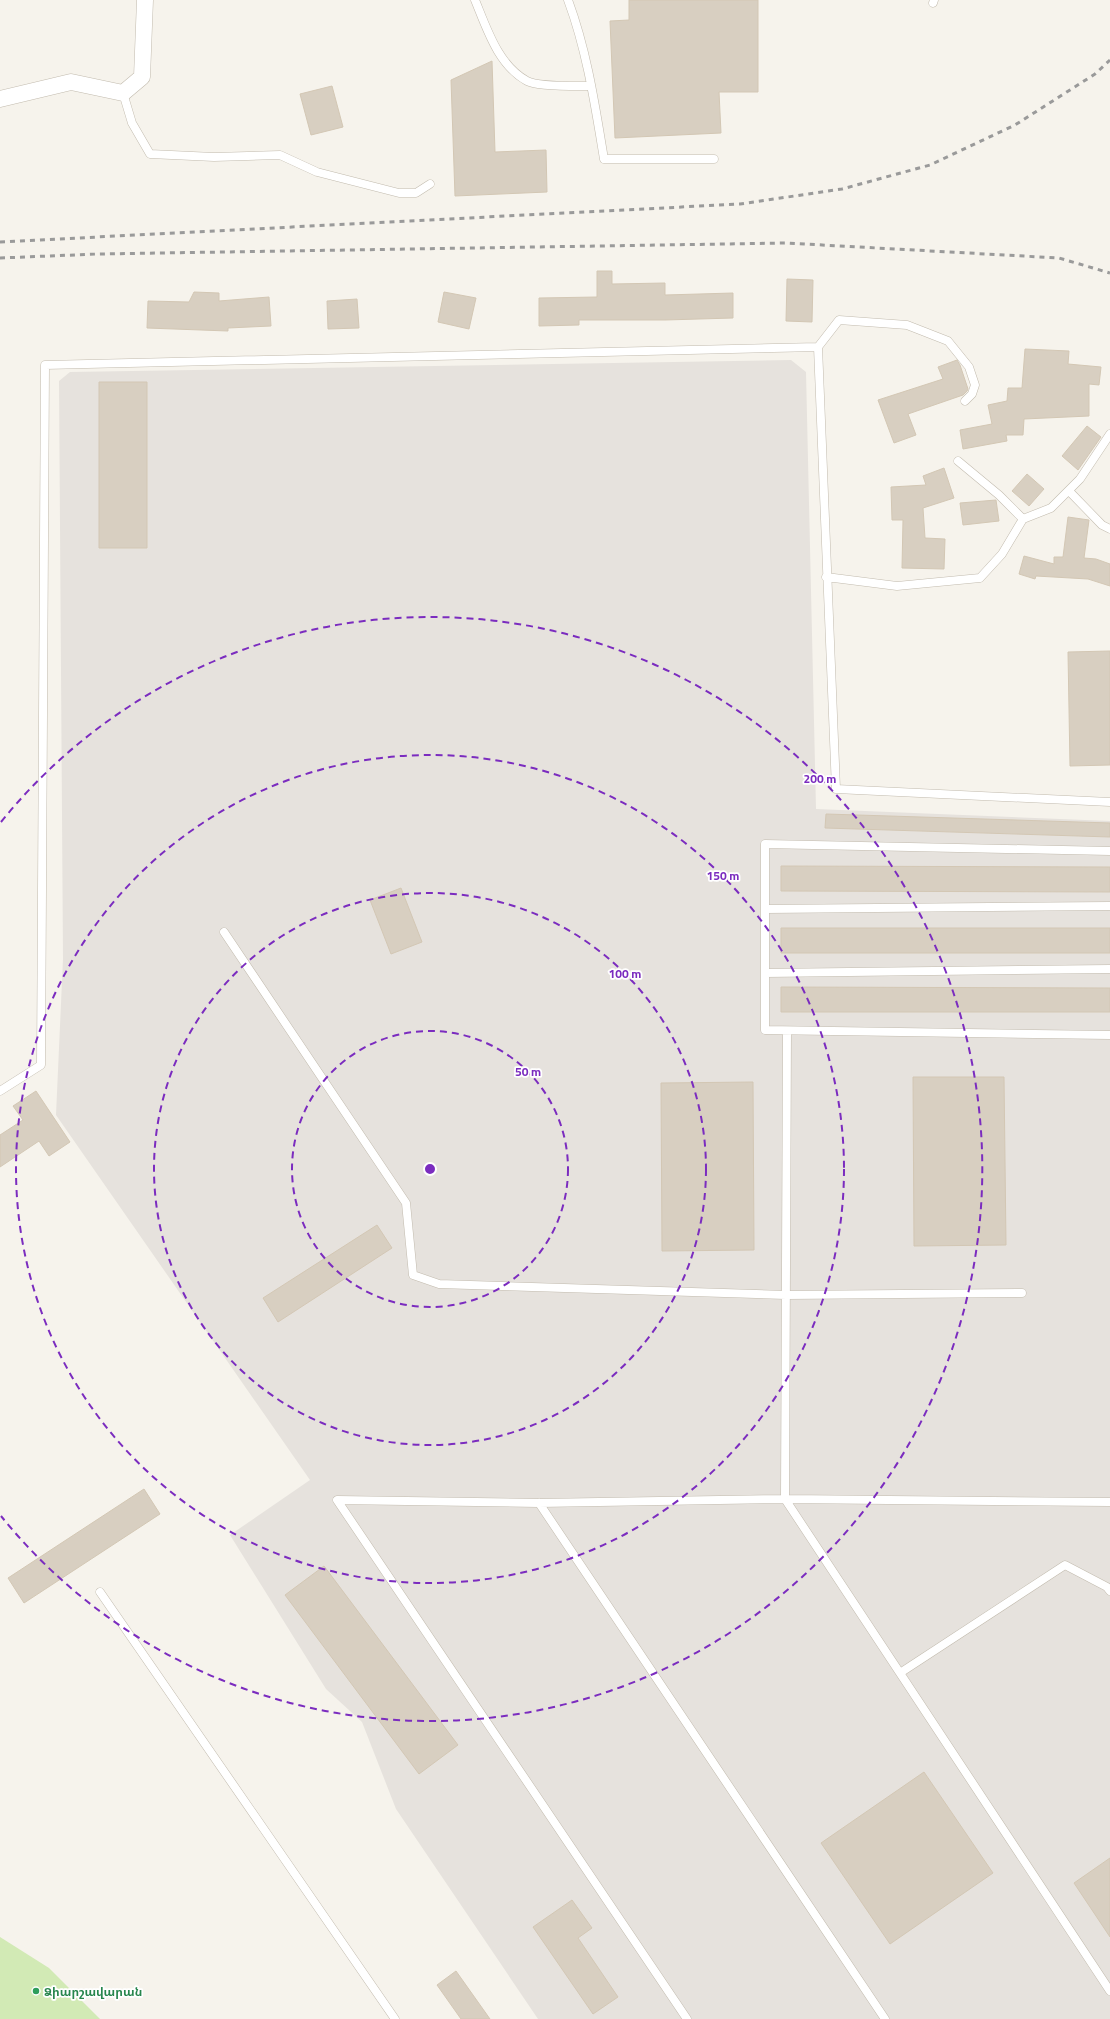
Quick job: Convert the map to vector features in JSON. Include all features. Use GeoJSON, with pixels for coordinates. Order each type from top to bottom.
{"type":"FeatureCollection","features":[{"type":"Feature","properties":{"kind":"street"},"geometry":{"type":"LineString","coordinates":[[0,99],[71,82],[123,93],[142,77],[145,0]]}},
{"type":"Feature","properties":{"kind":"lane"},"geometry":{"type":"LineString","coordinates":[[475,0],[504,62],[528,82],[563,86],[591,86]]}},
{"type":"Feature","properties":{"kind":"lane"},"geometry":{"type":"LineString","coordinates":[[568,0],[578,28],[591,86],[604,159],[714,159]]}},
{"type":"Feature","properties":{"kind":"lane"},"geometry":{"type":"LineString","coordinates":[[123,93],[132,123],[150,154],[214,157],[280,155],[317,172],[399,193],[416,193],[430,184]]}},
{"type":"Feature","properties":{"kind":"lane"},"geometry":{"type":"LineString","coordinates":[[965,401],[972,394],[975,385],[969,367],[948,341],[906,325],[839,320],[818,347],[826,577],[836,789],[1110,802]]}},
{"type":"Feature","properties":{"kind":"lane"},"geometry":{"type":"LineString","coordinates":[[0,1091],[41,1065],[45,365],[818,347]]}},
{"type":"Feature","properties":{"kind":"lane"},"geometry":{"type":"LineString","coordinates":[[826,577],[898,586],[980,578],[1002,554],[1023,519],[1052,508],[1080,480],[1110,434]]}},
{"type":"Feature","properties":{"kind":"lane"},"geometry":{"type":"LineString","coordinates":[[958,462],[999,495],[1023,519]]}},
{"type":"Feature","properties":{"kind":"lane"},"geometry":{"type":"LineString","coordinates":[[1069,491],[1102,525],[1110,529]]}},
{"type":"Feature","properties":{"kind":"lane"},"geometry":{"type":"LineString","coordinates":[[1110,852],[765,844],[765,1030],[1110,1035]]}},
{"type":"Feature","properties":{"kind":"lane"},"geometry":{"type":"LineString","coordinates":[[765,909],[1110,906]]}},
{"type":"Feature","properties":{"kind":"lane"},"geometry":{"type":"LineString","coordinates":[[224,932],[406,1203],[413,1275],[439,1284],[786,1295],[1022,1293]]}},
{"type":"Feature","properties":{"kind":"lane"},"geometry":{"type":"LineString","coordinates":[[765,973],[1110,969]]}},
{"type":"Feature","properties":{"kind":"lane"},"geometry":{"type":"LineString","coordinates":[[787,1031],[786,1499],[1110,1991]]}},
{"type":"Feature","properties":{"kind":"lane"},"geometry":{"type":"LineString","coordinates":[[687,2019],[337,1500],[539,1503],[786,1499],[1110,1502]]}},
{"type":"Feature","properties":{"kind":"lane"},"geometry":{"type":"LineString","coordinates":[[539,1503],[885,2019]]}},
{"type":"Feature","properties":{"kind":"lane"},"geometry":{"type":"LineString","coordinates":[[900,1673],[1065,1565],[1106,1587],[1110,1591]]}},
{"type":"Feature","properties":{"kind":"lane"},"geometry":{"type":"LineString","coordinates":[[100,1592],[395,2019]]}},
{"type":"Feature","properties":{"kind":"shaded area"},"geometry":{"type":"Polygon","coordinates":[[[791,360],[806,372],[816,809],[1110,821],[1110,2019],[538,2019],[396,1809],[362,1722],[326,1689],[230,1535],[310,1480],[56,1115],[63,959],[59,381],[70,372],[791,360]]]}},
{"type":"Feature","properties":{"kind":"green space","name":"Ձիարշավարան"},"geometry":{"type":"Polygon","coordinates":[[[0,1937],[49,1968],[100,2019],[0,2019],[0,1937]]]}},
{"type":"Feature","properties":{"kind":"building"},"geometry":{"type":"Polygon","coordinates":[[[629,0],[758,0],[758,92],[719,92],[721,133],[615,138],[610,21],[629,20],[629,0]]]}},
{"type":"Feature","properties":{"kind":"building"},"geometry":{"type":"Polygon","coordinates":[[[492,61],[495,152],[546,150],[547,192],[455,196],[451,80],[492,61]]]}},
{"type":"Feature","properties":{"kind":"building"},"geometry":{"type":"Polygon","coordinates":[[[332,86],[343,127],[311,135],[300,94],[332,86]]]}},
{"type":"Feature","properties":{"kind":"building"},"geometry":{"type":"Polygon","coordinates":[[[597,271],[612,271],[612,284],[665,283],[665,295],[733,293],[733,318],[579,320],[579,325],[539,326],[539,298],[597,297],[597,271]]]}},
{"type":"Feature","properties":{"kind":"building"},"geometry":{"type":"Polygon","coordinates":[[[787,279],[813,280],[812,322],[786,321],[787,279]]]}},
{"type":"Feature","properties":{"kind":"building"},"geometry":{"type":"Polygon","coordinates":[[[194,292],[219,293],[219,301],[269,297],[271,326],[228,328],[228,331],[147,328],[148,301],[189,302],[194,292]]]}},
{"type":"Feature","properties":{"kind":"building"},"geometry":{"type":"Polygon","coordinates":[[[444,292],[476,298],[469,329],[438,322],[444,292]]]}},
{"type":"Feature","properties":{"kind":"building"},"geometry":{"type":"Polygon","coordinates":[[[357,299],[359,328],[328,329],[327,301],[357,299]]]}},
{"type":"Feature","properties":{"kind":"building"},"geometry":{"type":"Polygon","coordinates":[[[1025,349],[1069,351],[1068,364],[1101,367],[1099,385],[1089,384],[1089,416],[1024,419],[1023,435],[1006,435],[1007,441],[963,449],[960,430],[992,424],[988,405],[1007,401],[1008,388],[1022,388],[1025,349]]]}},
{"type":"Feature","properties":{"kind":"building"},"geometry":{"type":"Polygon","coordinates":[[[957,360],[968,389],[967,391],[963,395],[908,414],[916,435],[894,443],[878,400],[943,379],[938,367],[957,360]]]}},
{"type":"Feature","properties":{"kind":"building"},"geometry":{"type":"Polygon","coordinates":[[[99,382],[147,382],[147,548],[99,548],[99,382]]]}},
{"type":"Feature","properties":{"kind":"building"},"geometry":{"type":"Polygon","coordinates":[[[1087,426],[1101,437],[1078,470],[1062,456],[1087,426]]]}},
{"type":"Feature","properties":{"kind":"building"},"geometry":{"type":"Polygon","coordinates":[[[944,468],[954,498],[923,508],[925,538],[945,539],[944,569],[902,568],[903,520],[892,520],[891,487],[926,485],[923,476],[944,468]]]}},
{"type":"Feature","properties":{"kind":"building"},"geometry":{"type":"Polygon","coordinates":[[[1027,474],[1044,489],[1029,506],[1012,491],[1027,474]]]}},
{"type":"Feature","properties":{"kind":"building"},"geometry":{"type":"Polygon","coordinates":[[[996,500],[999,521],[963,525],[960,503],[996,500]]]}},
{"type":"Feature","properties":{"kind":"building"},"geometry":{"type":"Polygon","coordinates":[[[1068,517],[1089,520],[1084,558],[1096,559],[1110,564],[1110,586],[1088,579],[1036,576],[1035,579],[1019,574],[1024,556],[1054,564],[1054,557],[1063,557],[1068,517]]]}},
{"type":"Feature","properties":{"kind":"building"},"geometry":{"type":"Polygon","coordinates":[[[1110,651],[1110,765],[1070,766],[1068,652],[1110,651]]]}},
{"type":"Feature","properties":{"kind":"building"},"geometry":{"type":"Polygon","coordinates":[[[826,814],[1110,823],[1110,837],[825,828],[826,814]]]}},
{"type":"Feature","properties":{"kind":"building"},"geometry":{"type":"Polygon","coordinates":[[[781,866],[1110,867],[1110,892],[781,891],[781,866]]]}},
{"type":"Feature","properties":{"kind":"building"},"geometry":{"type":"Polygon","coordinates":[[[401,888],[422,942],[391,954],[370,900],[401,888]]]}},
{"type":"Feature","properties":{"kind":"building"},"geometry":{"type":"Polygon","coordinates":[[[781,928],[1110,928],[1110,953],[781,953],[781,928]]]}},
{"type":"Feature","properties":{"kind":"building"},"geometry":{"type":"Polygon","coordinates":[[[781,987],[1110,988],[1110,1012],[781,1012],[781,987]]]}},
{"type":"Feature","properties":{"kind":"building"},"geometry":{"type":"Polygon","coordinates":[[[913,1077],[1004,1077],[1006,1245],[914,1246],[913,1077]]]}},
{"type":"Feature","properties":{"kind":"building"},"geometry":{"type":"Polygon","coordinates":[[[753,1082],[754,1250],[662,1251],[661,1083],[753,1082]]]}},
{"type":"Feature","properties":{"kind":"building"},"geometry":{"type":"Polygon","coordinates":[[[36,1091],[70,1142],[49,1156],[39,1141],[0,1167],[0,1135],[23,1120],[13,1106],[36,1091]]]}},
{"type":"Feature","properties":{"kind":"building"},"geometry":{"type":"Polygon","coordinates":[[[377,1225],[392,1248],[278,1322],[263,1298],[377,1225]]]}},
{"type":"Feature","properties":{"kind":"building"},"geometry":{"type":"Polygon","coordinates":[[[144,1489],[160,1514],[24,1603],[8,1578],[144,1489]]]}},
{"type":"Feature","properties":{"kind":"building"},"geometry":{"type":"Polygon","coordinates":[[[324,1566],[458,1745],[419,1774],[285,1595],[324,1566]]]}},
{"type":"Feature","properties":{"kind":"building"},"geometry":{"type":"Polygon","coordinates":[[[924,1772],[993,1873],[890,1944],[821,1843],[924,1772]]]}},
{"type":"Feature","properties":{"kind":"building"},"geometry":{"type":"Polygon","coordinates":[[[1110,1858],[1110,1937],[1074,1883],[1110,1858]]]}},
{"type":"Feature","properties":{"kind":"building"},"geometry":{"type":"Polygon","coordinates":[[[572,1900],[592,1928],[578,1938],[618,1997],[593,2014],[533,1927],[572,1900]]]}},
{"type":"Feature","properties":{"kind":"building"},"geometry":{"type":"Polygon","coordinates":[[[456,1971],[490,2019],[461,2019],[437,1985],[456,1971]]]}},
{"type":"Feature","properties":{"kind":"railway"},"geometry":{"type":"LineString","coordinates":[[0,242],[740,204],[842,189],[930,165],[1015,125],[1095,74],[1110,60]]}},
{"type":"Feature","properties":{"kind":"railway"},"geometry":{"type":"LineString","coordinates":[[0,258],[98,254],[786,243],[1059,258],[1110,273]]}},
{"type":"Feature","properties":{"kind":"place","name":"Ձիարշավարան"},"geometry":{"type":"Point","coordinates":[36,1991]}}]}
